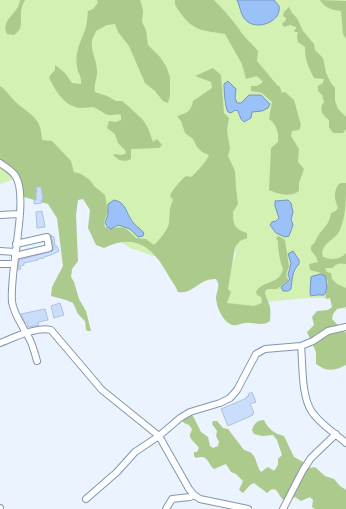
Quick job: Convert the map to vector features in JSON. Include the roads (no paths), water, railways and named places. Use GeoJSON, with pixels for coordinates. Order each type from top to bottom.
{"type":"FeatureCollection","features":[{"type":"Feature","properties":{"kind":"street"},"geometry":{"type":"LineString","coordinates":[[0,163],[14,174],[20,188],[12,288],[13,304],[30,341],[36,361]]}},
{"type":"Feature","properties":{"kind":"street"},"geometry":{"type":"LineString","coordinates":[[0,214],[19,214]]}},
{"type":"Feature","properties":{"kind":"street"},"geometry":{"type":"LineString","coordinates":[[0,251],[15,254],[49,248],[46,237],[16,244]]}},
{"type":"Feature","properties":{"kind":"street"},"geometry":{"type":"LineString","coordinates":[[0,264],[14,264]]}},
{"type":"Feature","properties":{"kind":"street"},"geometry":{"type":"LineString","coordinates":[[86,499],[117,472],[135,452],[190,412],[220,403],[230,398],[237,390],[256,354],[261,351],[302,346],[328,331],[346,327]]}},
{"type":"Feature","properties":{"kind":"street"},"geometry":{"type":"LineString","coordinates":[[0,344],[26,333],[46,328],[51,330],[102,390],[159,436],[183,480],[194,495],[207,500],[248,509]]}},
{"type":"Feature","properties":{"kind":"street"},"geometry":{"type":"LineString","coordinates":[[302,346],[305,396],[308,404],[312,412],[319,420],[346,443]]}},
{"type":"Feature","properties":{"kind":"street"},"geometry":{"type":"LineString","coordinates":[[283,509],[310,458],[336,434]]}},
{"type":"Feature","properties":{"kind":"street"},"geometry":{"type":"LineString","coordinates":[[166,509],[172,499],[190,497],[194,495]]}},
{"type":"Feature","properties":{"kind":"water"},"geometry":{"type":"Polygon","coordinates":[[[237,0],[274,0],[279,6],[279,11],[277,16],[269,23],[258,25],[253,24],[245,20],[243,17],[237,0]]]}},
{"type":"Feature","properties":{"kind":"water"},"geometry":{"type":"Polygon","coordinates":[[[228,81],[236,89],[235,98],[237,103],[241,103],[249,95],[261,95],[270,104],[268,108],[262,111],[252,112],[251,118],[244,122],[238,111],[235,110],[231,113],[228,112],[225,103],[224,84],[228,81]]]}},
{"type":"Feature","properties":{"kind":"water"},"geometry":{"type":"Polygon","coordinates":[[[114,200],[123,205],[133,223],[144,233],[143,236],[138,237],[130,229],[118,225],[111,229],[107,227],[105,222],[108,215],[108,204],[114,200]]]}},
{"type":"Feature","properties":{"kind":"water"},"geometry":{"type":"Polygon","coordinates":[[[288,200],[291,203],[293,212],[291,219],[293,225],[289,236],[285,237],[276,233],[270,225],[279,218],[275,201],[288,200]]]}},
{"type":"Feature","properties":{"kind":"water"},"geometry":{"type":"Polygon","coordinates":[[[293,251],[299,260],[299,264],[292,279],[291,289],[288,291],[283,291],[281,287],[290,279],[288,275],[291,263],[288,254],[293,251]]]}},
{"type":"Feature","properties":{"kind":"water"},"geometry":{"type":"Polygon","coordinates":[[[321,274],[325,276],[327,288],[325,293],[324,295],[311,296],[311,277],[321,274]]]}}]}
